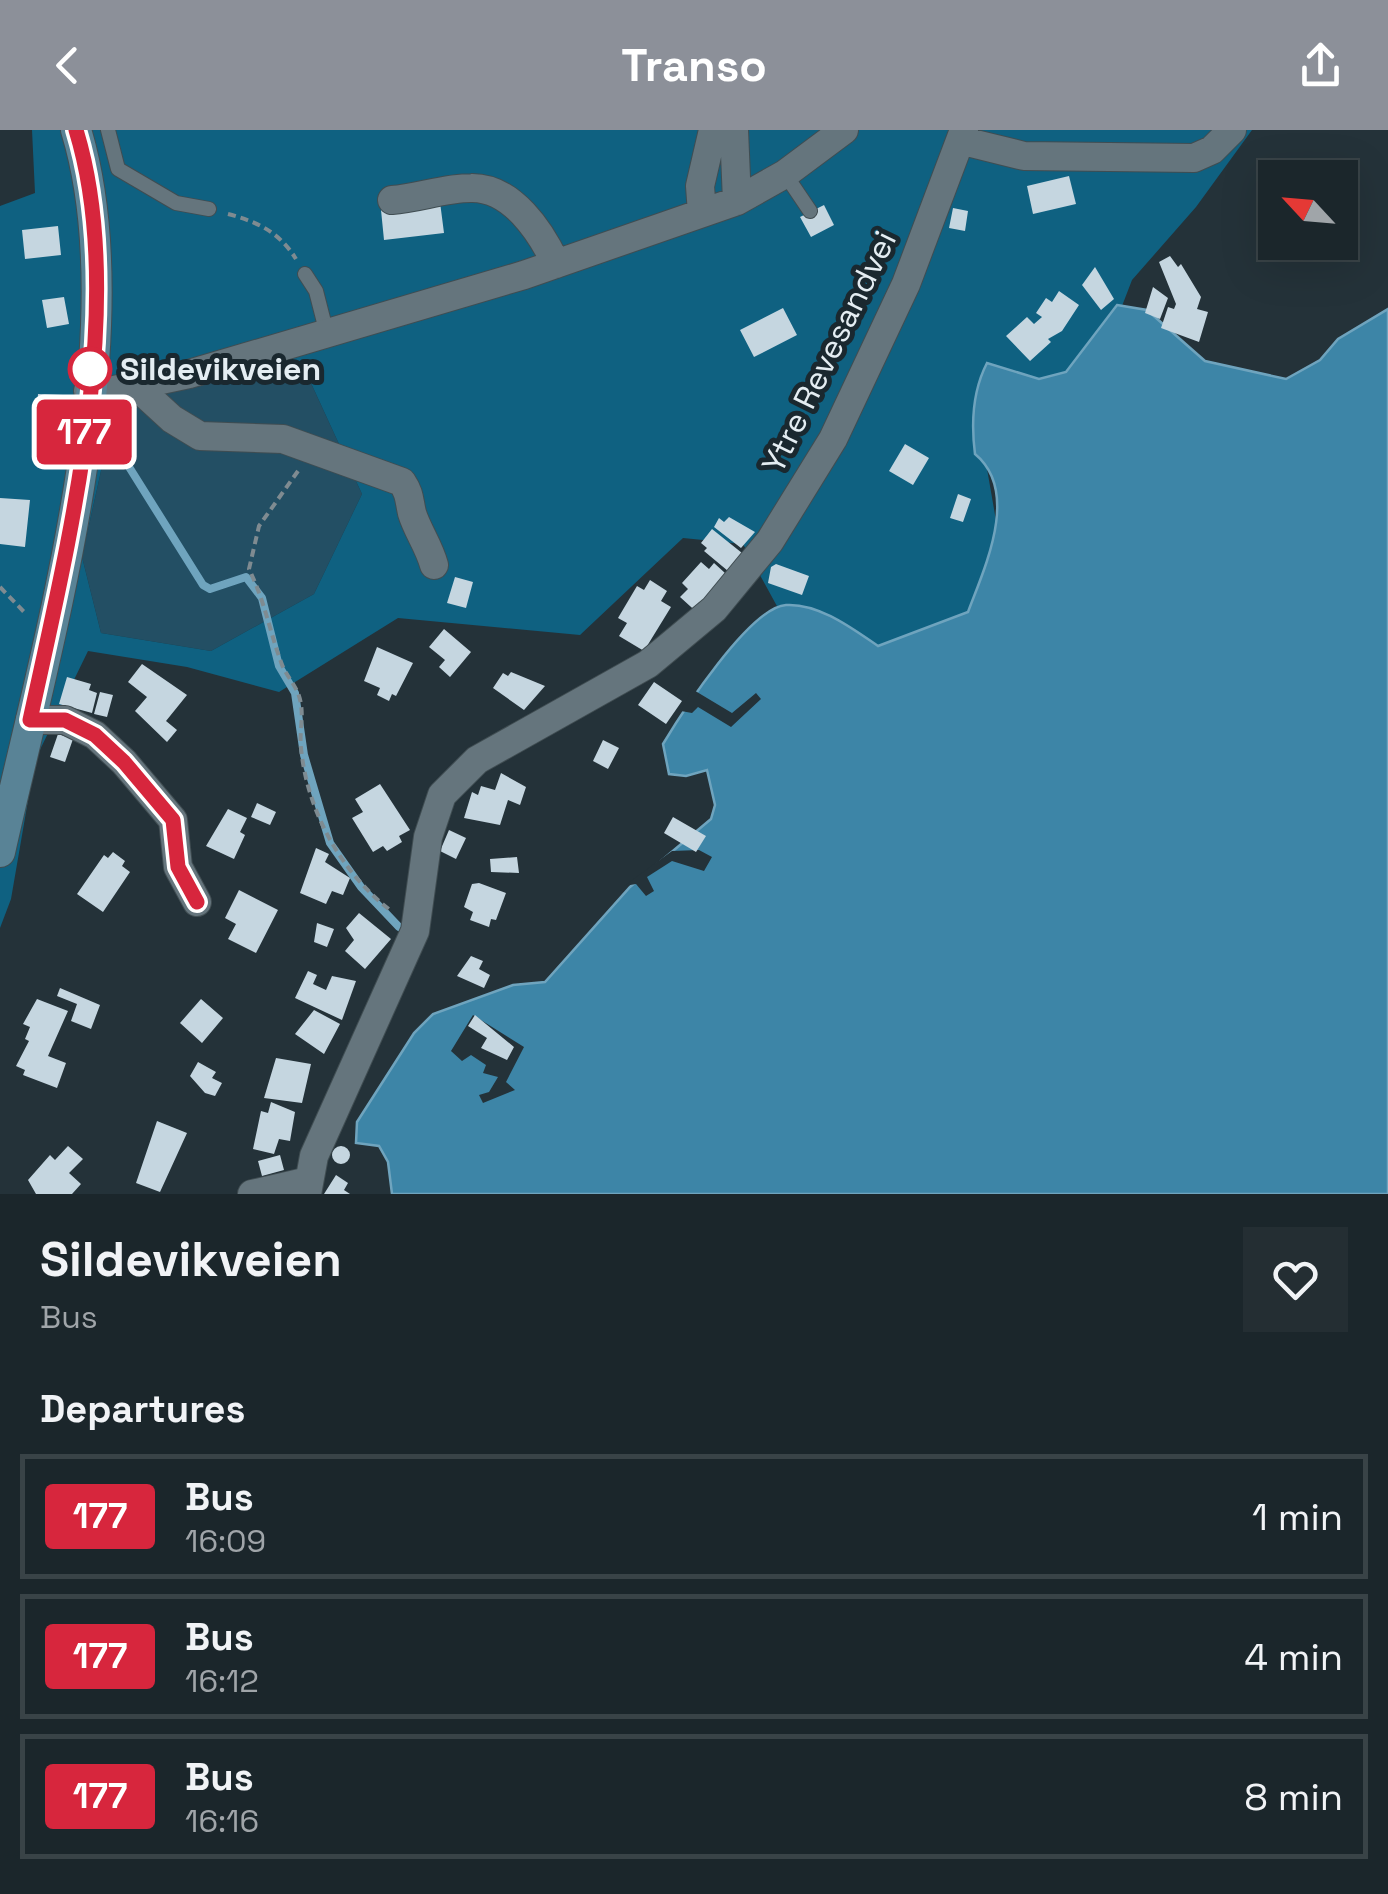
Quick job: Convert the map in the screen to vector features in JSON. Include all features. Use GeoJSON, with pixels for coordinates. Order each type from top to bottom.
{"type":"FeatureCollection","features":[{"type":"Feature","properties":{"kind":"main road"},"geometry":{"type":"LineString","coordinates":[[0,852],[78,479],[99,258],[94,138]]}},
{"type":"Feature","properties":{"kind":"street"},"geometry":{"type":"LineString","coordinates":[[702,213],[700,186],[713,130]]}},
{"type":"Feature","properties":{"kind":"street"},"geometry":{"type":"LineString","coordinates":[[734,130],[737,200]]}},
{"type":"Feature","properties":{"kind":"street"},"geometry":{"type":"LineString","coordinates":[[88,392],[136,386],[327,334],[556,264],[737,200],[786,174],[844,130]]}},
{"type":"Feature","properties":{"kind":"street","name":"Ytre Revesandvei"},"geometry":{"type":"LineString","coordinates":[[252,1194],[308,1188],[314,1156],[392,988],[416,925],[434,812],[454,779],[478,760],[648,664],[714,609],[770,541],[833,438],[906,284],[963,136],[1024,156],[1194,158],[1212,150],[1232,130]]}},
{"type":"Feature","properties":{"kind":"street"},"geometry":{"type":"LineString","coordinates":[[392,200],[477,187],[502,198],[532,222],[556,264]]}},
{"type":"Feature","properties":{"kind":"street"},"geometry":{"type":"LineString","coordinates":[[136,386],[172,419],[200,436],[283,439],[402,482],[410,494],[413,516],[426,537],[434,565]]}},
{"type":"Feature","properties":{"kind":"street"},"geometry":{"type":"LineString","coordinates":[[30,720],[65,720],[95,735],[124,762],[173,820],[178,867],[197,902]]}},
{"type":"Feature","properties":{"kind":"lane"},"geometry":{"type":"LineString","coordinates":[[94,138],[118,170],[176,203],[209,209]]}},
{"type":"Feature","properties":{"kind":"lane"},"geometry":{"type":"LineString","coordinates":[[786,174],[810,210]]}},
{"type":"Feature","properties":{"kind":"lane"},"geometry":{"type":"LineString","coordinates":[[305,274],[316,292],[327,334]]}},
{"type":"Feature","properties":{"kind":"path"},"geometry":{"type":"LineString","coordinates":[[209,209],[260,222],[287,245],[305,274]]}},
{"type":"Feature","properties":{"kind":"path"},"geometry":{"type":"LineString","coordinates":[[309,448],[294,480],[276,496],[259,526],[249,569],[264,597],[280,660],[298,695],[303,720],[301,752],[318,818],[358,880],[391,911],[416,925]]}},
{"type":"Feature","properties":{"kind":"path"},"geometry":{"type":"LineString","coordinates":[[0,587],[48,634]]}},
{"type":"Feature","properties":{"kind":"shaded area"},"geometry":{"type":"Polygon","coordinates":[[[32,130],[1252,130],[1196,207],[1132,280],[1122,306],[1116,305],[1066,372],[1039,379],[987,363],[986,463],[998,532],[968,612],[957,620],[878,646],[816,611],[778,608],[743,544],[683,538],[580,635],[398,618],[279,692],[187,667],[88,651],[35,760],[11,899],[0,928],[0,206],[35,193],[32,130]],[[201,368],[136,388],[112,421],[82,557],[101,633],[211,651],[314,594],[362,494],[310,381],[201,368]]]}},
{"type":"Feature","properties":{"kind":"shaded area"},"geometry":{"type":"Polygon","coordinates":[[[1117,305],[1147,310],[1205,361],[1286,379],[1320,360],[1338,339],[1388,309],[1388,1194],[392,1194],[388,1162],[379,1146],[356,1143],[357,1122],[414,1033],[433,1014],[513,985],[545,982],[630,887],[711,819],[715,805],[707,770],[686,776],[669,774],[663,744],[718,664],[754,623],[771,610],[786,605],[811,608],[835,618],[878,646],[968,612],[989,553],[997,509],[996,489],[989,470],[975,454],[974,442],[976,396],[987,363],[1039,379],[1066,372],[1117,305]]]}},
{"type":"Feature","properties":{"kind":"shaded area"},"geometry":{"type":"Polygon","coordinates":[[[201,368],[310,381],[362,494],[314,594],[211,651],[101,633],[82,557],[112,421],[136,388],[201,368]]]}},
{"type":"Feature","properties":{"kind":"pier"},"geometry":{"type":"Polygon","coordinates":[[[692,689],[732,713],[756,693],[761,699],[731,727],[698,707],[692,713],[681,711],[692,689]]]}},
{"type":"Feature","properties":{"kind":"pier"},"geometry":{"type":"Polygon","coordinates":[[[699,850],[712,857],[704,871],[672,861],[647,877],[654,891],[646,896],[636,884],[624,886],[672,851],[699,850]]]}},
{"type":"Feature","properties":{"kind":"pier"},"geometry":{"type":"Polygon","coordinates":[[[473,1015],[524,1047],[506,1082],[515,1090],[483,1103],[479,1095],[489,1092],[498,1077],[483,1073],[486,1065],[471,1055],[462,1061],[451,1051],[473,1015]]]}},
{"type":"Feature","properties":{"kind":"building"},"geometry":{"type":"Polygon","coordinates":[[[1069,176],[1076,204],[1033,214],[1027,186],[1069,176]]]}},
{"type":"Feature","properties":{"kind":"building"},"geometry":{"type":"Polygon","coordinates":[[[440,202],[444,233],[384,240],[381,210],[440,202]]]}},
{"type":"Feature","properties":{"kind":"building"},"geometry":{"type":"Polygon","coordinates":[[[824,205],[834,225],[811,237],[800,217],[824,205]]]}},
{"type":"Feature","properties":{"kind":"building"},"geometry":{"type":"Polygon","coordinates":[[[953,208],[968,211],[965,231],[949,228],[953,208]]]}},
{"type":"Feature","properties":{"kind":"building"},"geometry":{"type":"Polygon","coordinates":[[[58,226],[61,255],[25,259],[22,230],[58,226]]]}},
{"type":"Feature","properties":{"kind":"building"},"geometry":{"type":"Polygon","coordinates":[[[1170,256],[1178,267],[1181,264],[1201,297],[1197,309],[1208,312],[1199,342],[1161,328],[1168,307],[1174,309],[1176,304],[1159,262],[1170,256]]]}},
{"type":"Feature","properties":{"kind":"building"},"geometry":{"type":"Polygon","coordinates":[[[1095,267],[1114,299],[1101,310],[1082,285],[1095,267]]]}},
{"type":"Feature","properties":{"kind":"building"},"geometry":{"type":"Polygon","coordinates":[[[1153,287],[1168,298],[1160,319],[1145,313],[1153,287]]]}},
{"type":"Feature","properties":{"kind":"building"},"geometry":{"type":"Polygon","coordinates":[[[1059,291],[1079,305],[1062,331],[1048,339],[1051,342],[1030,361],[1006,336],[1027,317],[1034,324],[1042,317],[1036,313],[1046,298],[1052,302],[1059,291]]]}},
{"type":"Feature","properties":{"kind":"building"},"geometry":{"type":"Polygon","coordinates":[[[64,297],[69,324],[47,328],[42,300],[64,297]]]}},
{"type":"Feature","properties":{"kind":"building"},"geometry":{"type":"Polygon","coordinates":[[[783,308],[797,335],[754,357],[740,330],[783,308]]]}},
{"type":"Feature","properties":{"kind":"building"},"geometry":{"type":"Polygon","coordinates":[[[38,394],[63,395],[61,428],[36,427],[38,394]]]}},
{"type":"Feature","properties":{"kind":"building"},"geometry":{"type":"Polygon","coordinates":[[[905,444],[929,458],[913,485],[889,471],[905,444]]]}},
{"type":"Feature","properties":{"kind":"building"},"geometry":{"type":"Polygon","coordinates":[[[958,494],[971,499],[963,522],[950,518],[958,494]]]}},
{"type":"Feature","properties":{"kind":"building"},"geometry":{"type":"Polygon","coordinates":[[[0,498],[30,500],[25,547],[0,544],[0,498]]]}},
{"type":"Feature","properties":{"kind":"building"},"geometry":{"type":"Polygon","coordinates":[[[729,517],[755,532],[741,548],[714,527],[719,518],[724,522],[729,517]]]}},
{"type":"Feature","properties":{"kind":"building"},"geometry":{"type":"Polygon","coordinates":[[[712,529],[742,553],[728,571],[704,551],[707,548],[701,543],[712,529]]]}},
{"type":"Feature","properties":{"kind":"building"},"geometry":{"type":"Polygon","coordinates":[[[701,562],[709,569],[714,563],[736,583],[701,616],[680,597],[688,589],[682,583],[701,562]]]}},
{"type":"Feature","properties":{"kind":"building"},"geometry":{"type":"Polygon","coordinates":[[[776,564],[809,576],[802,595],[768,583],[771,567],[776,564]]]}},
{"type":"Feature","properties":{"kind":"building"},"geometry":{"type":"Polygon","coordinates":[[[455,577],[473,582],[466,608],[447,603],[455,577]]]}},
{"type":"Feature","properties":{"kind":"building"},"geometry":{"type":"Polygon","coordinates":[[[650,580],[667,591],[661,601],[671,607],[644,651],[619,636],[627,623],[618,618],[637,586],[644,590],[650,580]]]}},
{"type":"Feature","properties":{"kind":"building"},"geometry":{"type":"Polygon","coordinates":[[[444,629],[471,652],[450,677],[439,667],[445,660],[429,647],[444,629]]]}},
{"type":"Feature","properties":{"kind":"building"},"geometry":{"type":"Polygon","coordinates":[[[377,647],[413,663],[396,696],[392,694],[389,701],[377,695],[380,688],[364,681],[377,647]]]}},
{"type":"Feature","properties":{"kind":"building"},"geometry":{"type":"Polygon","coordinates":[[[142,664],[187,695],[166,721],[177,730],[167,742],[135,711],[147,697],[128,682],[142,664]]]}},
{"type":"Feature","properties":{"kind":"building"},"geometry":{"type":"Polygon","coordinates":[[[511,672],[545,686],[524,710],[493,688],[503,673],[508,676],[511,672]]]}},
{"type":"Feature","properties":{"kind":"building"},"geometry":{"type":"Polygon","coordinates":[[[67,677],[91,684],[89,690],[97,693],[92,713],[59,704],[67,677]]]}},
{"type":"Feature","properties":{"kind":"building"},"geometry":{"type":"Polygon","coordinates":[[[654,682],[682,701],[666,724],[638,705],[654,682]]]}},
{"type":"Feature","properties":{"kind":"building"},"geometry":{"type":"Polygon","coordinates":[[[100,692],[113,695],[107,717],[94,714],[100,692]]]}},
{"type":"Feature","properties":{"kind":"building"},"geometry":{"type":"Polygon","coordinates":[[[58,734],[73,739],[65,762],[50,757],[58,734]]]}},
{"type":"Feature","properties":{"kind":"building"},"geometry":{"type":"Polygon","coordinates":[[[603,740],[619,748],[608,769],[593,761],[603,740]]]}},
{"type":"Feature","properties":{"kind":"building"},"geometry":{"type":"Polygon","coordinates":[[[501,773],[526,787],[520,805],[508,800],[500,825],[464,818],[472,792],[478,795],[481,786],[495,790],[501,773]]]}},
{"type":"Feature","properties":{"kind":"building"},"geometry":{"type":"Polygon","coordinates":[[[380,784],[410,830],[399,836],[402,842],[387,851],[383,846],[373,852],[352,818],[363,812],[355,799],[380,784]]]}},
{"type":"Feature","properties":{"kind":"building"},"geometry":{"type":"Polygon","coordinates":[[[257,803],[276,812],[270,825],[251,817],[257,803]]]}},
{"type":"Feature","properties":{"kind":"building"},"geometry":{"type":"Polygon","coordinates":[[[228,809],[247,818],[240,832],[245,835],[234,859],[206,846],[228,809]]]}},
{"type":"Feature","properties":{"kind":"building"},"geometry":{"type":"Polygon","coordinates":[[[673,817],[706,836],[696,852],[664,833],[673,817]]]}},
{"type":"Feature","properties":{"kind":"building"},"geometry":{"type":"Polygon","coordinates":[[[449,830],[466,838],[456,859],[440,851],[449,830]]]}},
{"type":"Feature","properties":{"kind":"building"},"geometry":{"type":"Polygon","coordinates":[[[316,848],[329,854],[325,862],[350,878],[343,895],[332,891],[326,904],[300,893],[316,848]]]}},
{"type":"Feature","properties":{"kind":"building"},"geometry":{"type":"Polygon","coordinates":[[[113,852],[125,861],[122,866],[130,872],[103,912],[77,894],[104,855],[108,858],[113,852]]]}},
{"type":"Feature","properties":{"kind":"building"},"geometry":{"type":"Polygon","coordinates":[[[517,857],[519,873],[491,872],[490,859],[517,857]]]}},
{"type":"Feature","properties":{"kind":"building"},"geometry":{"type":"Polygon","coordinates":[[[472,884],[506,893],[496,920],[491,919],[489,927],[470,920],[473,912],[464,907],[472,884]]]}},
{"type":"Feature","properties":{"kind":"building"},"geometry":{"type":"Polygon","coordinates":[[[239,890],[278,910],[256,953],[228,939],[236,924],[225,918],[239,890]]]}},
{"type":"Feature","properties":{"kind":"building"},"geometry":{"type":"Polygon","coordinates":[[[359,913],[391,939],[365,969],[345,951],[354,940],[346,928],[359,913]]]}},
{"type":"Feature","properties":{"kind":"building"},"geometry":{"type":"Polygon","coordinates":[[[317,923],[334,929],[327,947],[314,942],[317,923]]]}},
{"type":"Feature","properties":{"kind":"building"},"geometry":{"type":"Polygon","coordinates":[[[471,956],[483,961],[479,969],[490,975],[484,988],[457,976],[471,956]]]}},
{"type":"Feature","properties":{"kind":"building"},"geometry":{"type":"Polygon","coordinates":[[[308,971],[317,975],[313,984],[326,990],[332,976],[356,981],[342,1020],[295,998],[308,971]]]}},
{"type":"Feature","properties":{"kind":"building"},"geometry":{"type":"Polygon","coordinates":[[[60,988],[100,1005],[91,1029],[71,1021],[77,1004],[57,996],[60,988]]]}},
{"type":"Feature","properties":{"kind":"building"},"geometry":{"type":"Polygon","coordinates":[[[37,999],[68,1011],[48,1056],[66,1063],[57,1088],[23,1075],[25,1070],[16,1066],[29,1041],[25,1039],[30,1027],[23,1024],[37,999]]]}},
{"type":"Feature","properties":{"kind":"building"},"geometry":{"type":"Polygon","coordinates":[[[201,999],[223,1018],[202,1043],[180,1023],[201,999]]]}},
{"type":"Feature","properties":{"kind":"building"},"geometry":{"type":"Polygon","coordinates":[[[314,1010],[340,1024],[324,1054],[295,1034],[314,1010]]]}},
{"type":"Feature","properties":{"kind":"building"},"geometry":{"type":"Polygon","coordinates":[[[475,1015],[514,1047],[507,1060],[481,1048],[487,1038],[468,1026],[475,1015]]]}},
{"type":"Feature","properties":{"kind":"building"},"geometry":{"type":"Polygon","coordinates":[[[276,1058],[311,1064],[302,1103],[264,1098],[276,1058]]]}},
{"type":"Feature","properties":{"kind":"building"},"geometry":{"type":"Polygon","coordinates":[[[198,1062],[216,1072],[212,1078],[222,1083],[215,1096],[205,1093],[190,1076],[198,1062]]]}},
{"type":"Feature","properties":{"kind":"building"},"geometry":{"type":"Polygon","coordinates":[[[271,1102],[295,1112],[290,1141],[279,1139],[274,1154],[253,1149],[261,1111],[268,1113],[271,1102]]]}},
{"type":"Feature","properties":{"kind":"building"},"geometry":{"type":"Polygon","coordinates":[[[157,1121],[187,1133],[160,1192],[136,1183],[157,1121]]]}},
{"type":"Feature","properties":{"kind":"building"},"geometry":{"type":"Polygon","coordinates":[[[68,1146],[83,1159],[69,1173],[81,1184],[72,1194],[36,1194],[28,1180],[50,1155],[55,1160],[68,1146]]]}},
{"type":"Feature","properties":{"kind":"building"},"geometry":{"type":"Polygon","coordinates":[[[341,1146],[348,1148],[348,1162],[341,1164],[334,1162],[332,1155],[334,1148],[341,1146]]]}},
{"type":"Feature","properties":{"kind":"building"},"geometry":{"type":"Polygon","coordinates":[[[280,1155],[284,1170],[262,1176],[258,1161],[280,1155]]]}},
{"type":"Feature","properties":{"kind":"building"},"geometry":{"type":"Polygon","coordinates":[[[336,1175],[348,1183],[344,1190],[350,1194],[324,1194],[336,1175]]]}},
{"type":"Feature","properties":{"kind":"waterway"},"geometry":{"type":"LineString","coordinates":[[104,427],[203,585],[210,589],[246,577],[262,598],[279,666],[295,693],[304,755],[330,843],[361,887],[399,927]]}},
{"type":"Feature","properties":{"kind":"bus line","name":"177"},"geometry":{"type":"LineString","coordinates":[[76,130],[90,182],[99,258],[94,324],[78,479],[30,720],[65,720],[95,735],[124,762],[173,820],[178,867],[197,902]]}},
{"type":"Feature","properties":{"kind":"place","name":"Sildevikveien"},"geometry":{"type":"Point","coordinates":[90,369]}}]}
